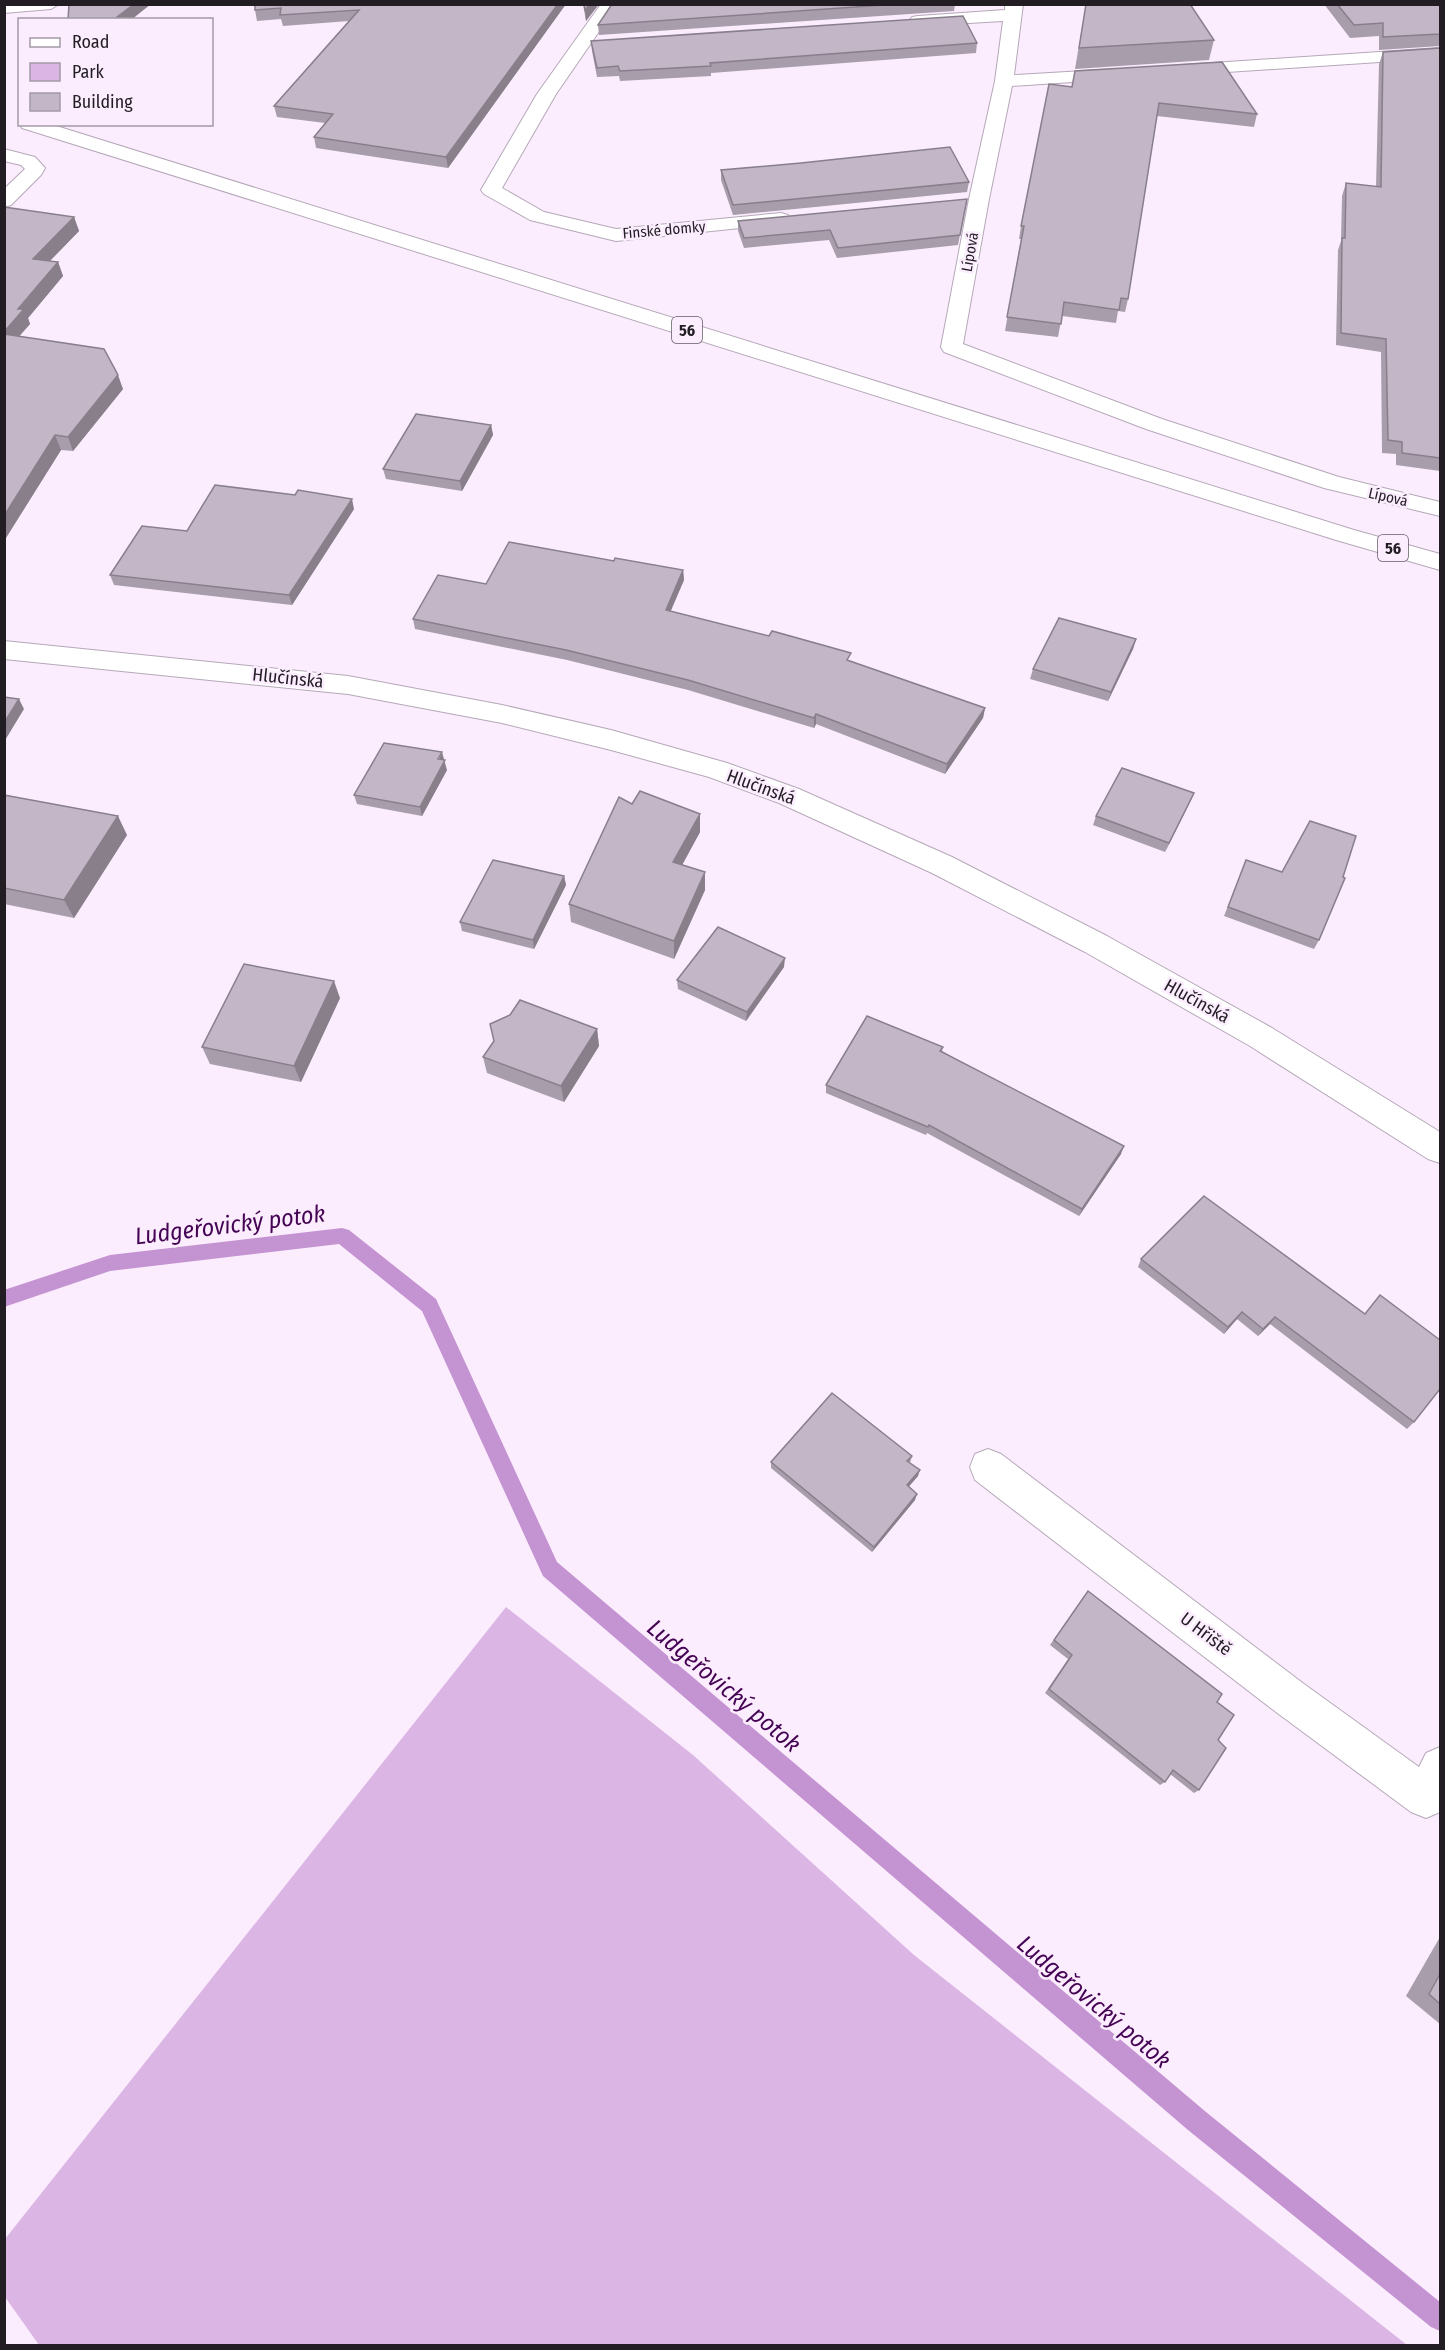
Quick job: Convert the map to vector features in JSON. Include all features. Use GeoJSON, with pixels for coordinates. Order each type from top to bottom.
{"type":"FeatureCollection","features":[{"type":"Feature","properties":{"kind":"street"},"geometry":{"type":"LineString","coordinates":[[4,8],[51,4]]}},
{"type":"Feature","properties":{"kind":"street","name":"Finské domky"},"geometry":{"type":"LineString","coordinates":[[610,4],[509,154],[491,190],[537,216],[616,235],[803,216]]}},
{"type":"Feature","properties":{"kind":"street"},"geometry":{"type":"LineString","coordinates":[[904,22],[1013,10],[1004,81],[1131,73]]}},
{"type":"Feature","properties":{"kind":"street"},"geometry":{"type":"LineString","coordinates":[[581,44],[605,42]]}},
{"type":"Feature","properties":{"kind":"street"},"geometry":{"type":"LineString","coordinates":[[1165,71],[1440,53]]}},
{"type":"Feature","properties":{"kind":"street","name":"Lípová"},"geometry":{"type":"LineString","coordinates":[[1004,81],[979,199],[952,347],[1154,424],[1332,483],[1440,509]]}},
{"type":"Feature","properties":{"kind":"street","name":"56"},"geometry":{"type":"LineString","coordinates":[[33,126],[1323,528],[1440,562]]}},
{"type":"Feature","properties":{"kind":"street"},"geometry":{"type":"LineString","coordinates":[[4,155],[28,161],[34,168],[34,171],[4,201]]}},
{"type":"Feature","properties":{"kind":"street"},"geometry":{"type":"LineString","coordinates":[[956,201],[979,199]]}},
{"type":"Feature","properties":{"kind":"street","name":"Hlučínská"},"geometry":{"type":"LineString","coordinates":[[4,650],[348,685],[502,714],[611,740],[717,770],[789,796],[942,865],[1096,944],[1262,1037],[1440,1149]]}},
{"type":"Feature","properties":{"kind":"street","name":"U Hřiště"},"geometry":{"type":"LineString","coordinates":[[988,1467],[1290,1698],[1436,1791]]}},
{"type":"Feature","properties":{"kind":"green space"},"geometry":{"type":"Polygon","coordinates":[[[506,1607],[693,1755],[914,1955],[1407,2345],[39,2345],[5,2297],[5,2239],[506,1607]]]}},
{"type":"Feature","properties":{"kind":"building"},"geometry":{"type":"Polygon","coordinates":[[[69,4],[134,4],[116,18],[68,18],[69,4]]]}},
{"type":"Feature","properties":{"kind":"building"},"geometry":{"type":"Polygon","coordinates":[[[255,4],[558,4],[446,157],[314,137],[333,114],[274,106],[359,10],[280,15],[281,8],[255,10],[255,4]]]}},
{"type":"Feature","properties":{"kind":"building"},"geometry":{"type":"Polygon","coordinates":[[[612,4],[898,4],[598,25],[612,4]]]}},
{"type":"Feature","properties":{"kind":"building"},"geometry":{"type":"Polygon","coordinates":[[[1086,4],[1190,4],[1214,40],[1079,48],[1086,4]]]}},
{"type":"Feature","properties":{"kind":"building"},"geometry":{"type":"Polygon","coordinates":[[[1337,4],[1440,4],[1440,34],[1383,37],[1383,23],[1354,25],[1337,4]]]}},
{"type":"Feature","properties":{"kind":"building"},"geometry":{"type":"Polygon","coordinates":[[[963,16],[977,43],[710,63],[711,66],[620,71],[618,66],[597,68],[591,41],[963,16]]]}},
{"type":"Feature","properties":{"kind":"building"},"geometry":{"type":"Polygon","coordinates":[[[1440,48],[1440,458],[1402,453],[1402,442],[1388,440],[1386,339],[1341,333],[1342,238],[1345,238],[1346,183],[1381,187],[1383,52],[1440,48]]]}},
{"type":"Feature","properties":{"kind":"building"},"geometry":{"type":"Polygon","coordinates":[[[1222,62],[1257,114],[1159,103],[1128,299],[1121,298],[1119,310],[1064,302],[1061,324],[1007,317],[1024,226],[1021,226],[1049,84],[1072,87],[1075,71],[1222,62]]]}},
{"type":"Feature","properties":{"kind":"building"},"geometry":{"type":"Polygon","coordinates":[[[950,147],[969,182],[733,205],[721,170],[801,163],[950,147]]]}},
{"type":"Feature","properties":{"kind":"building"},"geometry":{"type":"Polygon","coordinates":[[[967,199],[960,235],[838,248],[830,230],[744,238],[738,221],[967,199]]]}},
{"type":"Feature","properties":{"kind":"building"},"geometry":{"type":"Polygon","coordinates":[[[4,207],[74,217],[33,259],[58,262],[18,309],[24,309],[4,332],[4,207]]]}},
{"type":"Feature","properties":{"kind":"building"},"geometry":{"type":"Polygon","coordinates":[[[4,334],[104,349],[118,375],[68,437],[55,435],[4,516],[4,334]]]}},
{"type":"Feature","properties":{"kind":"building"},"geometry":{"type":"Polygon","coordinates":[[[416,414],[491,425],[460,481],[383,469],[416,414]]]}},
{"type":"Feature","properties":{"kind":"building"},"geometry":{"type":"Polygon","coordinates":[[[215,485],[295,495],[298,490],[352,499],[289,595],[110,575],[142,526],[187,531],[215,485]]]}},
{"type":"Feature","properties":{"kind":"building"},"geometry":{"type":"Polygon","coordinates":[[[509,542],[614,561],[615,558],[683,570],[666,610],[769,636],[772,631],[851,653],[847,660],[985,708],[947,764],[816,714],[814,718],[688,680],[566,650],[413,619],[438,575],[486,584],[509,542]]]}},
{"type":"Feature","properties":{"kind":"building"},"geometry":{"type":"Polygon","coordinates":[[[1059,618],[1136,639],[1111,692],[1033,669],[1059,618]]]}},
{"type":"Feature","properties":{"kind":"building"},"geometry":{"type":"Polygon","coordinates":[[[4,697],[19,699],[4,723],[4,697]]]}},
{"type":"Feature","properties":{"kind":"building"},"geometry":{"type":"Polygon","coordinates":[[[384,743],[442,752],[438,759],[445,760],[420,807],[354,795],[384,743]]]}},
{"type":"Feature","properties":{"kind":"building"},"geometry":{"type":"Polygon","coordinates":[[[1122,768],[1194,793],[1169,843],[1096,816],[1122,768]]]}},
{"type":"Feature","properties":{"kind":"building"},"geometry":{"type":"Polygon","coordinates":[[[640,791],[700,814],[673,862],[705,872],[674,941],[569,904],[619,797],[632,804],[640,791]]]}},
{"type":"Feature","properties":{"kind":"building"},"geometry":{"type":"Polygon","coordinates":[[[4,795],[118,816],[64,900],[4,888],[4,795]]]}},
{"type":"Feature","properties":{"kind":"building"},"geometry":{"type":"Polygon","coordinates":[[[1310,821],[1356,836],[1343,877],[1345,878],[1319,940],[1228,907],[1246,860],[1282,872],[1310,821]]]}},
{"type":"Feature","properties":{"kind":"building"},"geometry":{"type":"Polygon","coordinates":[[[493,860],[564,876],[533,940],[460,922],[493,860]]]}},
{"type":"Feature","properties":{"kind":"building"},"geometry":{"type":"Polygon","coordinates":[[[718,927],[785,958],[747,1012],[677,980],[718,927]]]}},
{"type":"Feature","properties":{"kind":"building"},"geometry":{"type":"Polygon","coordinates":[[[244,964],[334,981],[294,1066],[202,1047],[244,964]]]}},
{"type":"Feature","properties":{"kind":"building"},"geometry":{"type":"Polygon","coordinates":[[[520,1000],[597,1029],[561,1086],[483,1057],[494,1041],[490,1024],[510,1015],[520,1000]]]}},
{"type":"Feature","properties":{"kind":"building"},"geometry":{"type":"Polygon","coordinates":[[[867,1016],[943,1047],[940,1051],[1124,1146],[1082,1209],[929,1125],[928,1127],[826,1085],[867,1016]]]}},
{"type":"Feature","properties":{"kind":"building"},"geometry":{"type":"Polygon","coordinates":[[[1204,1196],[1365,1314],[1380,1295],[1440,1340],[1440,1389],[1414,1422],[1275,1317],[1263,1329],[1242,1312],[1228,1327],[1141,1259],[1204,1196]]]}},
{"type":"Feature","properties":{"kind":"building"},"geometry":{"type":"Polygon","coordinates":[[[832,1393],[912,1456],[907,1461],[920,1470],[907,1485],[917,1494],[874,1547],[771,1462],[832,1393]]]}},
{"type":"Feature","properties":{"kind":"building"},"geometry":{"type":"Polygon","coordinates":[[[1088,1591],[1222,1694],[1217,1702],[1234,1715],[1218,1740],[1226,1748],[1199,1790],[1173,1770],[1165,1782],[1049,1689],[1072,1655],[1054,1640],[1088,1591]]]}},
{"type":"Feature","properties":{"kind":"building"},"geometry":{"type":"Polygon","coordinates":[[[1440,1974],[1440,2004],[1429,1994],[1440,1974]]]}},
{"type":"Feature","properties":{"kind":"waterway","name":"Ludgeřovický potok"},"geometry":{"type":"LineString","coordinates":[[4,1299],[110,1263],[342,1236],[429,1305],[550,1569],[1197,2121],[1440,2318]]}}]}
